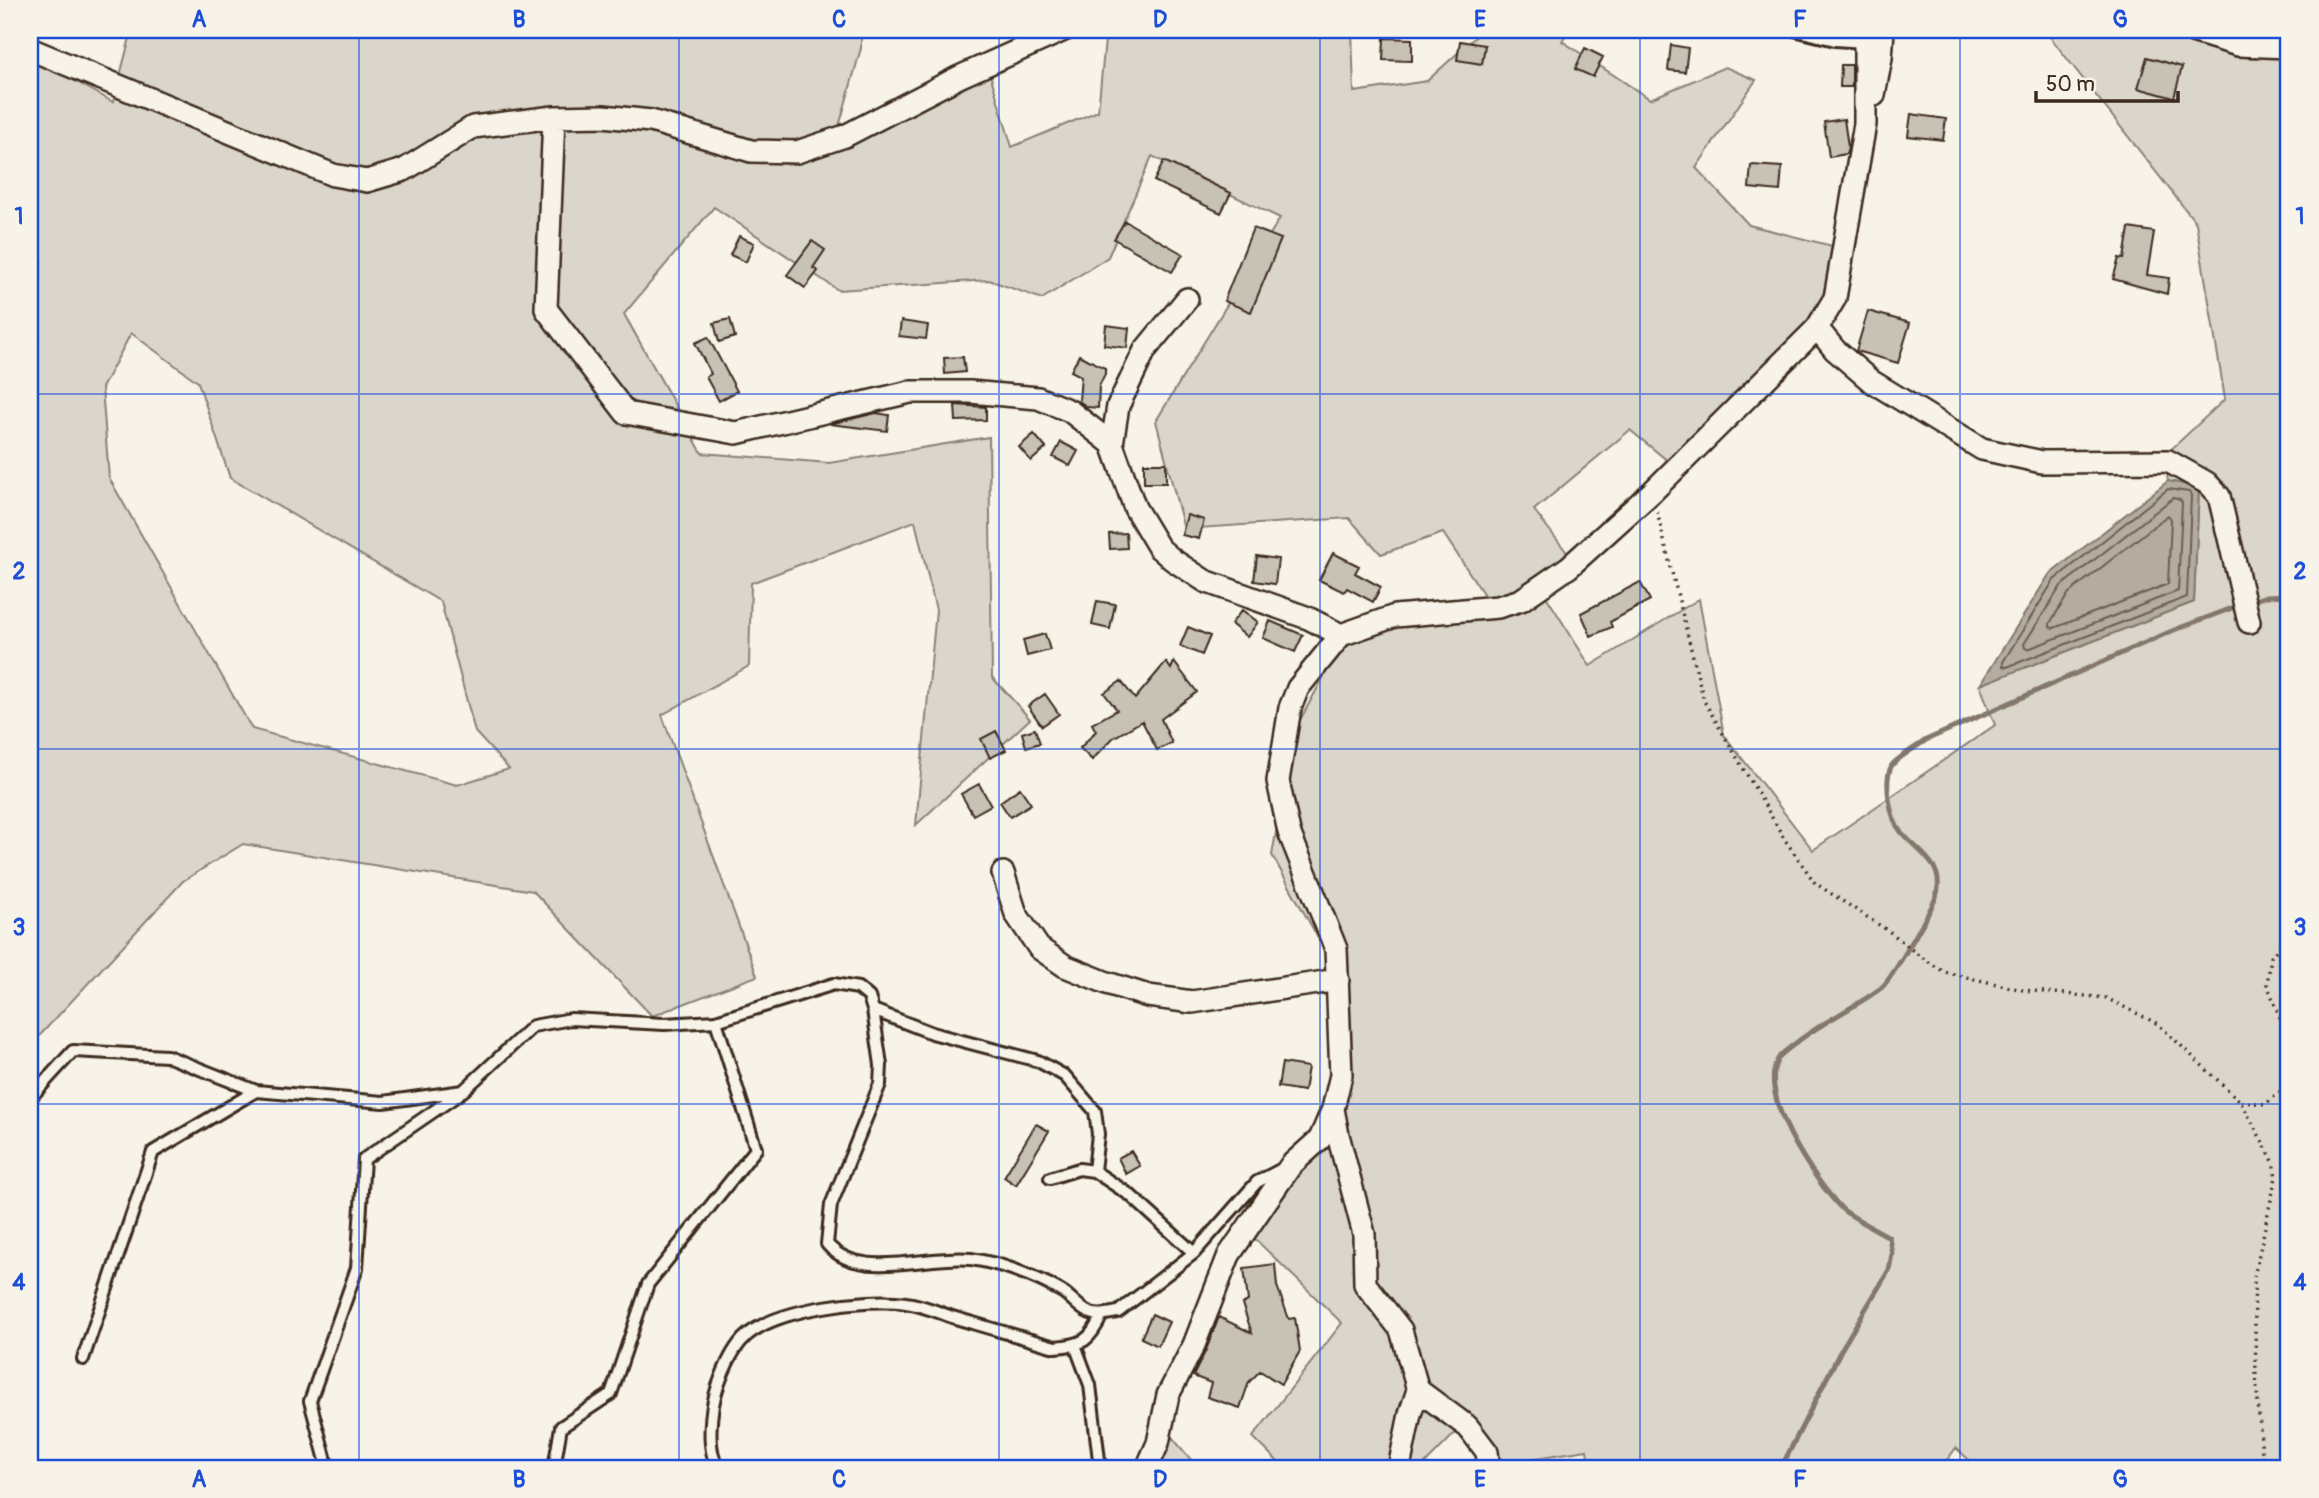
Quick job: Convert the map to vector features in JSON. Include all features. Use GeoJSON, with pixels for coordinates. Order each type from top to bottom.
{"type":"FeatureCollection","features":[{"type":"Feature","properties":{"kind":"street"},"geometry":{"type":"LineString","coordinates":[[30,49],[333,175],[367,181],[404,170],[473,127],[554,117],[603,116],[651,121],[751,151],[797,152],[845,136],[959,77],[1064,30]]}},
{"type":"Feature","properties":{"kind":"street"},"geometry":{"type":"LineString","coordinates":[[1147,1468],[1158,1443],[1168,1395],[1194,1345],[1229,1255],[1291,1165],[1320,1139],[1334,1109],[1341,1075],[1336,949],[1289,832],[1278,781],[1290,708],[1298,688],[1341,635],[1395,616],[1498,607],[1521,600],[1569,567],[1651,492],[1817,328],[1835,298],[1865,124],[1881,58],[1883,30]]}},
{"type":"Feature","properties":{"kind":"street"},"geometry":{"type":"LineString","coordinates":[[2189,30],[2238,46],[2289,47]]}},
{"type":"Feature","properties":{"kind":"street"},"geometry":{"type":"LineString","coordinates":[[1864,36],[1865,124]]}},
{"type":"Feature","properties":{"kind":"street"},"geometry":{"type":"LineString","coordinates":[[554,117],[546,309],[626,413],[736,433],[910,392],[970,392],[1038,398],[1070,411],[1112,444]]}},
{"type":"Feature","properties":{"kind":"street"},"geometry":{"type":"LineString","coordinates":[[1187,299],[1145,350],[1118,407],[1112,444],[1135,508],[1159,548],[1205,580],[1308,618],[1341,635]]}},
{"type":"Feature","properties":{"kind":"street"},"geometry":{"type":"LineString","coordinates":[[1817,328],[1835,350],[1871,381],[1982,449],[2042,462],[2168,461],[2207,483],[2219,496],[2249,622]]}},
{"type":"Feature","properties":{"kind":"street"},"geometry":{"type":"LineString","coordinates":[[1003,873],[1016,914],[1040,948],[1065,966],[1107,983],[1148,996],[1192,1002],[1338,980]]}},
{"type":"Feature","properties":{"kind":"street"},"geometry":{"type":"LineString","coordinates":[[1334,1109],[1338,1135],[1364,1234],[1365,1284],[1401,1330],[1418,1390],[1399,1468]]}},
{"type":"Feature","properties":{"kind":"street"},"geometry":{"type":"LineString","coordinates":[[1418,1390],[1468,1427],[1486,1452],[1489,1468]]}},
{"type":"Feature","properties":{"kind":"lane"},"geometry":{"type":"LineString","coordinates":[[1794,30],[1835,40],[1864,36]]}},
{"type":"Feature","properties":{"kind":"lane"},"geometry":{"type":"LineString","coordinates":[[328,1468],[310,1401],[357,1268],[364,1158],[463,1091],[533,1026],[571,1019],[664,1024],[716,1021],[834,984],[858,988],[869,997],[873,1010],[881,1065],[880,1084],[831,1205],[827,1244],[834,1253],[850,1260],[875,1265],[943,1258],[973,1259],[1020,1272],[1062,1292],[1087,1312],[1102,1315],[1118,1312],[1194,1253],[1256,1182],[1291,1165]]}},
{"type":"Feature","properties":{"kind":"lane"},"geometry":{"type":"LineString","coordinates":[[873,1010],[932,1033],[1038,1061],[1065,1076],[1095,1111],[1098,1134],[1094,1171]]}},
{"type":"Feature","properties":{"kind":"lane"},"geometry":{"type":"LineString","coordinates":[[554,1468],[561,1427],[611,1394],[648,1284],[756,1149],[716,1021]]}},
{"type":"Feature","properties":{"kind":"lane"},"geometry":{"type":"LineString","coordinates":[[30,1098],[73,1051],[167,1056],[257,1091],[383,1102],[463,1091]]}},
{"type":"Feature","properties":{"kind":"lane"},"geometry":{"type":"LineString","coordinates":[[83,1359],[153,1152],[257,1091]]}},
{"type":"Feature","properties":{"kind":"lane"},"geometry":{"type":"LineString","coordinates":[[1050,1178],[1079,1170],[1094,1171],[1130,1195],[1194,1253]]}},
{"type":"Feature","properties":{"kind":"lane"},"geometry":{"type":"LineString","coordinates":[[719,1468],[710,1437],[713,1399],[726,1364],[744,1338],[774,1319],[811,1309],[859,1303],[906,1303],[1055,1347],[1075,1345],[1093,1335],[1102,1315]]}},
{"type":"Feature","properties":{"kind":"lane"},"geometry":{"type":"LineString","coordinates":[[1075,1345],[1090,1385],[1100,1468]]}},
{"type":"Feature","properties":{"kind":"path"},"geometry":{"type":"LineString","coordinates":[[1651,492],[1704,701],[1785,840],[1815,883],[1893,934],[1944,972],[2023,990],[2106,998],[2158,1024],[2241,1102],[2273,1161],[2276,1177],[2253,1277],[2256,1375],[2263,1468]]}},
{"type":"Feature","properties":{"kind":"path"},"geometry":{"type":"LineString","coordinates":[[2289,934],[2271,957],[2267,984],[2282,1023],[2289,1067]]}},
{"type":"Feature","properties":{"kind":"path"},"geometry":{"type":"LineString","coordinates":[[2241,1102],[2266,1104],[2281,1091],[2289,1075]]}},
{"type":"Feature","properties":{"kind":"shaded area"},"geometry":{"type":"Polygon","coordinates":[[[132,30],[861,30],[861,48],[835,141],[986,61],[1012,147],[1098,111],[1106,30],[1352,30],[1354,92],[1427,81],[1483,30],[1569,30],[1562,41],[1650,99],[1725,67],[1756,80],[1696,168],[1749,225],[1848,250],[1836,295],[1679,470],[1630,430],[1534,510],[1579,568],[1546,596],[1590,666],[1699,599],[1724,735],[1813,850],[1995,725],[1980,685],[2194,602],[2199,488],[2168,481],[2164,456],[2225,399],[2196,223],[2047,33],[2049,30],[2289,30],[2289,1468],[1978,1468],[1956,1448],[1941,1468],[1590,1468],[1587,1450],[1493,1465],[1472,1416],[1421,1468],[1284,1468],[1253,1437],[1342,1323],[1251,1235],[1335,1131],[1342,981],[1272,855],[1294,731],[1346,636],[1492,607],[1443,533],[1381,554],[1349,518],[1184,529],[1156,421],[1280,218],[1152,156],[1108,257],[1042,299],[989,280],[838,290],[714,207],[624,314],[702,453],[829,463],[989,437],[992,677],[1030,719],[916,825],[936,610],[915,521],[751,583],[749,666],[662,715],[757,976],[652,1016],[533,891],[243,844],[183,881],[30,1046],[30,489],[34,481],[41,254],[30,247],[30,56],[113,102],[132,30]],[[131,333],[102,388],[109,478],[252,729],[457,785],[509,769],[475,732],[441,602],[230,478],[198,382],[131,333]]]}},
{"type":"Feature","properties":{"kind":"shaded area"},"geometry":{"type":"Polygon","coordinates":[[[1171,1436],[1198,1468],[1152,1468],[1171,1436]]]}},
{"type":"Feature","properties":{"kind":"water"},"geometry":{"type":"Polygon","coordinates":[[[2168,481],[2199,487],[2194,602],[1980,685],[2049,575],[2168,481]]]}},
{"type":"Feature","properties":{"kind":"building"},"geometry":{"type":"Polygon","coordinates":[[[1384,38],[1412,39],[1412,61],[1383,60],[1384,38]]]}},
{"type":"Feature","properties":{"kind":"building"},"geometry":{"type":"Polygon","coordinates":[[[1460,41],[1485,45],[1482,64],[1457,60],[1460,41]]]}},
{"type":"Feature","properties":{"kind":"building"},"geometry":{"type":"Polygon","coordinates":[[[1671,45],[1688,48],[1685,72],[1668,70],[1671,45]]]}},
{"type":"Feature","properties":{"kind":"building"},"geometry":{"type":"Polygon","coordinates":[[[1585,48],[1603,57],[1593,77],[1575,69],[1585,48]]]}},
{"type":"Feature","properties":{"kind":"building"},"geometry":{"type":"Polygon","coordinates":[[[2147,57],[2182,67],[2174,98],[2138,88],[2147,57]]]}},
{"type":"Feature","properties":{"kind":"building"},"geometry":{"type":"Polygon","coordinates":[[[1841,65],[1852,65],[1852,87],[1840,87],[1841,65]]]}},
{"type":"Feature","properties":{"kind":"building"},"geometry":{"type":"Polygon","coordinates":[[[1911,114],[1946,119],[1943,140],[1908,136],[1911,114]]]}},
{"type":"Feature","properties":{"kind":"building"},"geometry":{"type":"Polygon","coordinates":[[[1844,119],[1848,147],[1846,154],[1829,157],[1824,122],[1844,119]]]}},
{"type":"Feature","properties":{"kind":"building"},"geometry":{"type":"Polygon","coordinates":[[[1164,161],[1231,193],[1221,213],[1154,181],[1164,161]]]}},
{"type":"Feature","properties":{"kind":"building"},"geometry":{"type":"Polygon","coordinates":[[[1751,165],[1782,167],[1780,191],[1749,188],[1751,165]]]}},
{"type":"Feature","properties":{"kind":"building"},"geometry":{"type":"Polygon","coordinates":[[[1125,221],[1183,254],[1172,272],[1114,239],[1125,221]]]}},
{"type":"Feature","properties":{"kind":"building"},"geometry":{"type":"Polygon","coordinates":[[[1253,228],[1281,239],[1251,312],[1224,301],[1253,228]]]}},
{"type":"Feature","properties":{"kind":"building"},"geometry":{"type":"Polygon","coordinates":[[[2129,228],[2154,232],[2147,275],[2169,278],[2167,294],[2113,279],[2119,258],[2124,259],[2129,228]]]}},
{"type":"Feature","properties":{"kind":"building"},"geometry":{"type":"Polygon","coordinates":[[[739,236],[754,243],[746,262],[730,255],[739,236]]]}},
{"type":"Feature","properties":{"kind":"building"},"geometry":{"type":"Polygon","coordinates":[[[812,241],[825,250],[813,268],[818,271],[805,288],[787,275],[812,241]]]}},
{"type":"Feature","properties":{"kind":"building"},"geometry":{"type":"Polygon","coordinates":[[[1868,311],[1910,323],[1898,363],[1856,351],[1868,311]]]}},
{"type":"Feature","properties":{"kind":"building"},"geometry":{"type":"Polygon","coordinates":[[[730,319],[735,337],[719,342],[714,323],[730,319]]]}},
{"type":"Feature","properties":{"kind":"building"},"geometry":{"type":"Polygon","coordinates":[[[901,321],[928,325],[926,339],[899,336],[901,321]]]}},
{"type":"Feature","properties":{"kind":"building"},"geometry":{"type":"Polygon","coordinates":[[[1106,325],[1129,328],[1127,348],[1104,345],[1106,325]]]}},
{"type":"Feature","properties":{"kind":"building"},"geometry":{"type":"Polygon","coordinates":[[[708,337],[737,391],[719,401],[706,377],[711,374],[695,343],[708,337]]]}},
{"type":"Feature","properties":{"kind":"building"},"geometry":{"type":"Polygon","coordinates":[[[1079,355],[1105,368],[1099,386],[1098,408],[1087,407],[1079,401],[1081,376],[1071,371],[1079,355]]]}},
{"type":"Feature","properties":{"kind":"building"},"geometry":{"type":"Polygon","coordinates":[[[963,357],[965,372],[945,374],[944,358],[963,357]]]}},
{"type":"Feature","properties":{"kind":"building"},"geometry":{"type":"Polygon","coordinates":[[[955,405],[986,407],[986,420],[956,421],[955,405]]]}},
{"type":"Feature","properties":{"kind":"building"},"geometry":{"type":"Polygon","coordinates":[[[876,413],[889,415],[887,431],[830,424],[876,413]]]}},
{"type":"Feature","properties":{"kind":"building"},"geometry":{"type":"Polygon","coordinates":[[[1034,434],[1046,448],[1031,461],[1019,447],[1034,434]]]}},
{"type":"Feature","properties":{"kind":"building"},"geometry":{"type":"Polygon","coordinates":[[[1061,442],[1078,451],[1070,466],[1053,457],[1061,442]]]}},
{"type":"Feature","properties":{"kind":"building"},"geometry":{"type":"Polygon","coordinates":[[[1144,463],[1166,463],[1166,483],[1144,483],[1144,463]]]}},
{"type":"Feature","properties":{"kind":"building"},"geometry":{"type":"Polygon","coordinates":[[[1187,515],[1204,520],[1199,539],[1182,535],[1187,515]]]}},
{"type":"Feature","properties":{"kind":"building"},"geometry":{"type":"Polygon","coordinates":[[[1126,533],[1127,548],[1110,549],[1109,534],[1126,533]]]}},
{"type":"Feature","properties":{"kind":"building"},"geometry":{"type":"Polygon","coordinates":[[[1333,553],[1359,566],[1355,573],[1381,587],[1373,602],[1347,588],[1344,592],[1319,580],[1333,553]]]}},
{"type":"Feature","properties":{"kind":"building"},"geometry":{"type":"Polygon","coordinates":[[[1257,556],[1278,559],[1275,584],[1254,581],[1257,556]]]}},
{"type":"Feature","properties":{"kind":"building"},"geometry":{"type":"Polygon","coordinates":[[[1640,582],[1650,600],[1610,622],[1612,627],[1591,636],[1581,613],[1640,582]]]}},
{"type":"Feature","properties":{"kind":"building"},"geometry":{"type":"Polygon","coordinates":[[[1097,601],[1115,604],[1110,629],[1092,625],[1097,601]]]}},
{"type":"Feature","properties":{"kind":"building"},"geometry":{"type":"Polygon","coordinates":[[[1242,610],[1258,622],[1247,637],[1231,624],[1242,610]]]}},
{"type":"Feature","properties":{"kind":"building"},"geometry":{"type":"Polygon","coordinates":[[[1270,621],[1303,635],[1295,652],[1263,638],[1270,621]]]}},
{"type":"Feature","properties":{"kind":"building"},"geometry":{"type":"Polygon","coordinates":[[[1188,627],[1210,636],[1202,655],[1180,646],[1188,627]]]}},
{"type":"Feature","properties":{"kind":"building"},"geometry":{"type":"Polygon","coordinates":[[[1045,634],[1050,650],[1027,656],[1023,640],[1045,634]]]}},
{"type":"Feature","properties":{"kind":"building"},"geometry":{"type":"Polygon","coordinates":[[[1166,662],[1171,669],[1174,662],[1197,692],[1161,719],[1172,743],[1157,750],[1142,721],[1113,738],[1092,760],[1080,748],[1096,731],[1092,724],[1117,710],[1104,693],[1121,681],[1135,699],[1166,662]]]}},
{"type":"Feature","properties":{"kind":"building"},"geometry":{"type":"Polygon","coordinates":[[[1045,694],[1059,714],[1042,726],[1028,706],[1045,694]]]}},
{"type":"Feature","properties":{"kind":"building"},"geometry":{"type":"Polygon","coordinates":[[[1035,729],[1040,743],[1026,747],[1022,733],[1035,729]]]}},
{"type":"Feature","properties":{"kind":"building"},"geometry":{"type":"Polygon","coordinates":[[[996,731],[1006,750],[990,758],[981,739],[996,731]]]}},
{"type":"Feature","properties":{"kind":"building"},"geometry":{"type":"Polygon","coordinates":[[[979,784],[991,805],[973,815],[961,794],[979,784]]]}},
{"type":"Feature","properties":{"kind":"building"},"geometry":{"type":"Polygon","coordinates":[[[1020,788],[1031,804],[1010,817],[1000,802],[1020,788]]]}},
{"type":"Feature","properties":{"kind":"building"},"geometry":{"type":"Polygon","coordinates":[[[1282,1063],[1308,1067],[1304,1091],[1278,1087],[1282,1063]]]}},
{"type":"Feature","properties":{"kind":"building"},"geometry":{"type":"Polygon","coordinates":[[[1036,1124],[1049,1131],[1016,1185],[1004,1177],[1036,1124]]]}},
{"type":"Feature","properties":{"kind":"building"},"geometry":{"type":"Polygon","coordinates":[[[1131,1151],[1140,1166],[1126,1174],[1118,1158],[1131,1151]]]}},
{"type":"Feature","properties":{"kind":"building"},"geometry":{"type":"Polygon","coordinates":[[[1275,1264],[1277,1286],[1289,1319],[1295,1318],[1300,1351],[1281,1384],[1260,1371],[1249,1382],[1240,1408],[1207,1397],[1211,1383],[1193,1376],[1219,1317],[1252,1333],[1242,1304],[1248,1301],[1244,1268],[1275,1264]]]}},
{"type":"Feature","properties":{"kind":"building"},"geometry":{"type":"Polygon","coordinates":[[[1152,1314],[1169,1322],[1158,1346],[1141,1338],[1152,1314]]]}},
{"type":"Feature","properties":{"kind":"waterway"},"geometry":{"type":"LineString","coordinates":[[2249,602],[2266,596],[2289,595]]}},
{"type":"Feature","properties":{"kind":"waterway"},"geometry":{"type":"LineString","coordinates":[[1781,1468],[1841,1350],[1889,1270],[1892,1254],[1889,1237],[1843,1210],[1818,1180],[1781,1114],[1775,1092],[1774,1072],[1780,1056],[1802,1038],[1881,988],[1902,959],[1936,897],[1938,886],[1934,867],[1901,832],[1894,818],[1888,789],[1892,765],[1926,740],[2174,630],[2240,605]]}}]}
